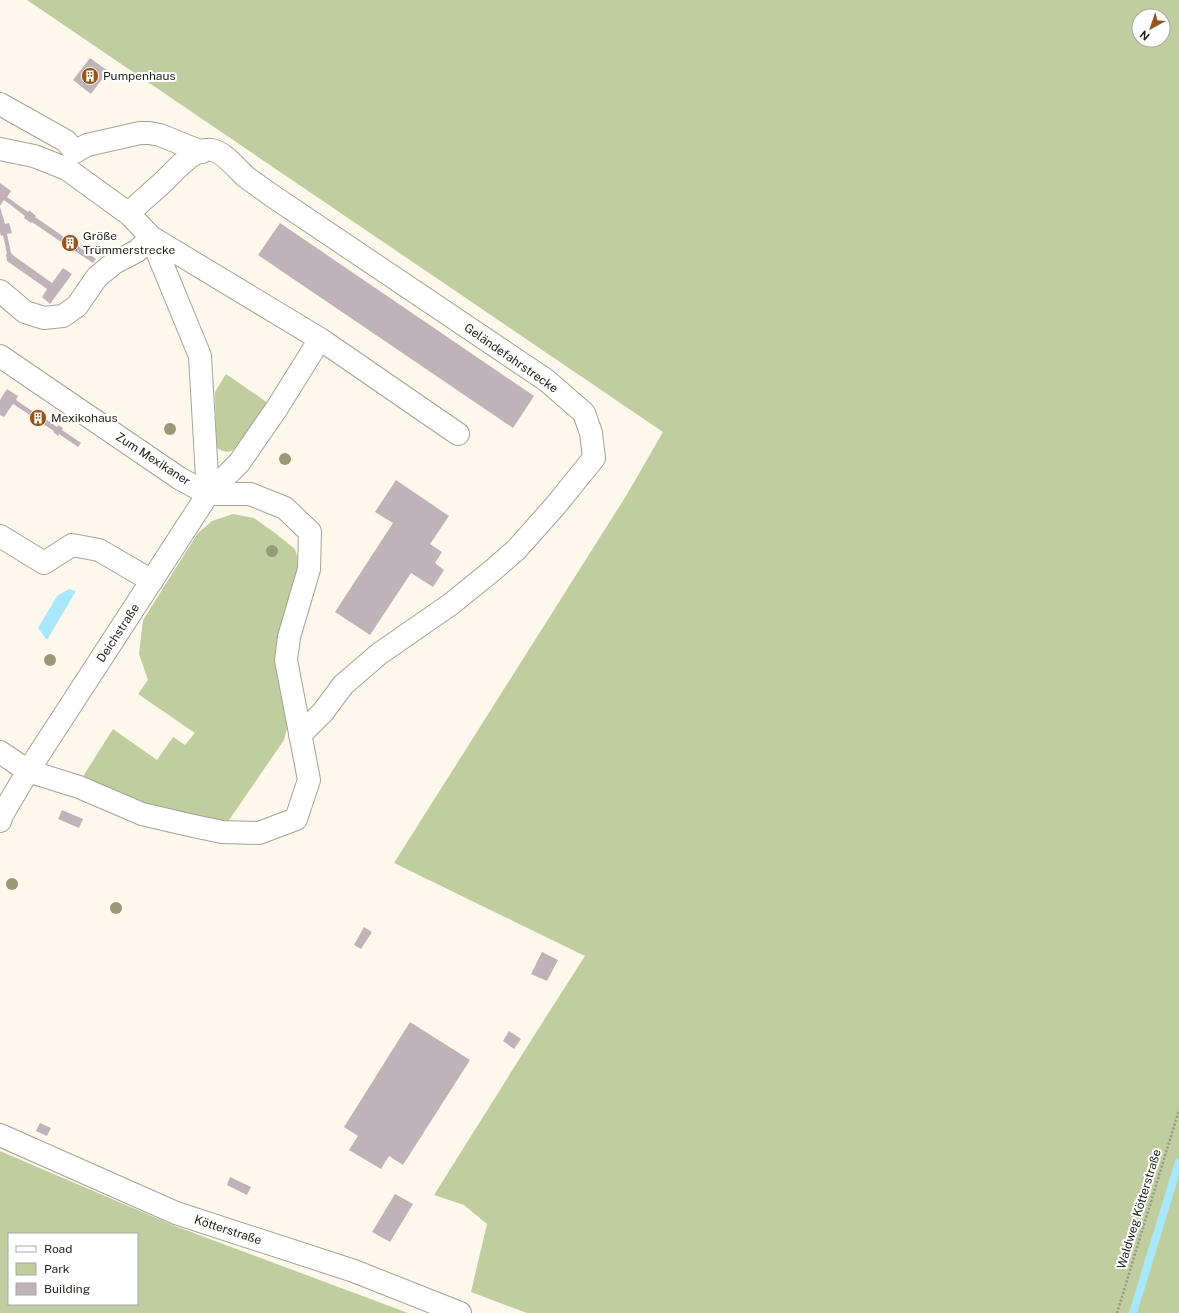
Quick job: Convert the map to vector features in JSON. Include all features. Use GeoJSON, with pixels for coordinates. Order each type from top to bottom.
{"type":"FeatureCollection","features":[{"type":"Feature","properties":{"kind":"street"},"geometry":{"type":"LineString","coordinates":[[0,104],[66,141],[71,160],[151,236],[320,339],[458,434]]}},
{"type":"Feature","properties":{"kind":"street","name":"Geländefahrstrecke"},"geometry":{"type":"LineString","coordinates":[[71,160],[87,146],[140,133],[160,135],[202,152],[212,150],[222,155],[247,177],[271,195],[546,380],[584,414],[591,433],[594,458],[556,505],[516,550],[493,570],[451,604],[373,659],[343,685],[330,700],[323,712],[300,735]]}},
{"type":"Feature","properties":{"kind":"street"},"geometry":{"type":"LineString","coordinates":[[0,149],[34,156],[71,160]]}},
{"type":"Feature","properties":{"kind":"street"},"geometry":{"type":"LineString","coordinates":[[129,214],[139,202],[160,185],[190,156],[202,152]]}},
{"type":"Feature","properties":{"kind":"street"},"geometry":{"type":"LineString","coordinates":[[0,291],[25,312],[44,318],[63,316],[77,306],[97,277],[114,263],[137,250],[151,236]]}},
{"type":"Feature","properties":{"kind":"street"},"geometry":{"type":"LineString","coordinates":[[0,752],[28,771],[79,787],[142,814],[222,832],[259,833],[296,819],[309,780],[286,660],[288,637],[309,569],[310,532],[285,508],[250,494],[208,494],[200,356],[151,236]]}},
{"type":"Feature","properties":{"kind":"street","name":"Deichstraße"},"geometry":{"type":"LineString","coordinates":[[0,821],[28,771],[208,494],[239,463],[320,339]]}},
{"type":"Feature","properties":{"kind":"street","name":"Zum Mexikaner"},"geometry":{"type":"LineString","coordinates":[[0,356],[179,478],[208,494]]}},
{"type":"Feature","properties":{"kind":"street"},"geometry":{"type":"LineString","coordinates":[[0,536],[44,563],[72,545],[99,550],[152,581]]}},
{"type":"Feature","properties":{"kind":"street","name":"Kötterstraße"},"geometry":{"type":"LineString","coordinates":[[0,1135],[176,1213],[354,1271],[460,1313]]}},
{"type":"Feature","properties":{"kind":"path","name":"Waldweg Kötterstraße"},"geometry":{"type":"LineString","coordinates":[[1117,1313],[1179,1110]]}},
{"type":"Feature","properties":{"kind":"green space"},"geometry":{"type":"Polygon","coordinates":[[[27,0],[1179,0],[1179,1313],[527,1313],[471,1292],[487,1224],[464,1205],[434,1195],[585,956],[394,863],[626,496],[663,432],[27,0]]]}},
{"type":"Feature","properties":{"kind":"green space"},"geometry":{"type":"Polygon","coordinates":[[[226,374],[268,403],[241,443],[236,448],[227,452],[216,447],[215,392],[226,374]]]}},
{"type":"Feature","properties":{"kind":"green space"},"geometry":{"type":"Polygon","coordinates":[[[233,514],[254,518],[275,533],[295,549],[299,563],[289,721],[284,740],[227,823],[142,808],[82,778],[113,729],[157,760],[173,737],[185,745],[195,733],[138,694],[148,680],[139,654],[143,620],[198,533],[212,521],[233,514]]]}},
{"type":"Feature","properties":{"kind":"green space"},"geometry":{"type":"Polygon","coordinates":[[[0,1151],[175,1226],[408,1313],[0,1313],[0,1151]]]}},
{"type":"Feature","properties":{"kind":"water"},"geometry":{"type":"Polygon","coordinates":[[[69,589],[76,591],[47,640],[38,628],[57,596],[69,589]]]}},
{"type":"Feature","properties":{"kind":"building","name":"Pumpenhaus"},"geometry":{"type":"Polygon","coordinates":[[[90,58],[108,71],[91,94],[73,80],[90,58]]]}},
{"type":"Feature","properties":{"kind":"building"},"geometry":{"type":"Polygon","coordinates":[[[0,183],[11,191],[7,197],[28,212],[29,210],[36,216],[35,217],[71,242],[72,240],[79,245],[78,246],[96,259],[93,263],[75,251],[73,252],[66,247],[67,246],[32,222],[31,223],[24,218],[25,216],[4,200],[0,206],[0,183]]]}},
{"type":"Feature","properties":{"kind":"building"},"geometry":{"type":"Polygon","coordinates":[[[0,207],[5,224],[9,223],[12,233],[7,234],[11,253],[14,256],[52,283],[63,268],[72,274],[50,304],[42,297],[47,289],[7,261],[3,235],[1,236],[0,232],[0,207]]]}},
{"type":"Feature","properties":{"kind":"building"},"geometry":{"type":"Polygon","coordinates":[[[280,223],[534,396],[513,428],[258,255],[280,223]]]}},
{"type":"Feature","properties":{"kind":"building","name":"Mexikohaus"},"geometry":{"type":"Polygon","coordinates":[[[7,389],[18,396],[16,400],[35,413],[36,411],[41,414],[40,415],[57,427],[58,425],[63,428],[62,430],[81,443],[78,447],[59,434],[58,436],[53,432],[54,431],[37,420],[36,421],[32,418],[33,417],[13,404],[4,417],[0,415],[0,400],[7,389]]]}},
{"type":"Feature","properties":{"kind":"building"},"geometry":{"type":"Polygon","coordinates":[[[396,480],[449,516],[430,544],[442,552],[435,563],[444,570],[433,587],[411,573],[370,635],[335,612],[393,523],[375,512],[396,480]]]}},
{"type":"Feature","properties":{"kind":"building"},"geometry":{"type":"Polygon","coordinates":[[[62,810],[83,819],[79,828],[58,819],[62,810]]]}},
{"type":"Feature","properties":{"kind":"building"},"geometry":{"type":"Polygon","coordinates":[[[364,927],[372,932],[361,949],[354,945],[364,927]]]}},
{"type":"Feature","properties":{"kind":"building"},"geometry":{"type":"Polygon","coordinates":[[[542,952],[558,960],[547,981],[531,974],[542,952]]]}},
{"type":"Feature","properties":{"kind":"building"},"geometry":{"type":"Polygon","coordinates":[[[410,1022],[470,1060],[403,1165],[389,1156],[381,1169],[349,1150],[358,1136],[344,1127],[410,1022]]]}},
{"type":"Feature","properties":{"kind":"building"},"geometry":{"type":"Polygon","coordinates":[[[509,1031],[521,1039],[514,1049],[503,1041],[509,1031]]]}},
{"type":"Feature","properties":{"kind":"building"},"geometry":{"type":"Polygon","coordinates":[[[40,1123],[51,1128],[47,1136],[36,1131],[40,1123]]]}},
{"type":"Feature","properties":{"kind":"building"},"geometry":{"type":"Polygon","coordinates":[[[230,1177],[251,1187],[247,1195],[227,1185],[230,1177]]]}},
{"type":"Feature","properties":{"kind":"building"},"geometry":{"type":"Polygon","coordinates":[[[395,1194],[413,1204],[390,1242],[372,1232],[395,1194]]]}},
{"type":"Feature","properties":{"kind":"waterway"},"geometry":{"type":"LineString","coordinates":[[1133,1313],[1179,1162]]}},
{"type":"Feature","properties":{"kind":"place","name":"Pumpenhaus"},"geometry":{"type":"Point","coordinates":[90,76]}},
{"type":"Feature","properties":{"kind":"place","name":"Größe Trümmerstrecke"},"geometry":{"type":"Point","coordinates":[70,243]}},
{"type":"Feature","properties":{"kind":"place","name":"Mexikohaus"},"geometry":{"type":"Point","coordinates":[38,418]}}]}
